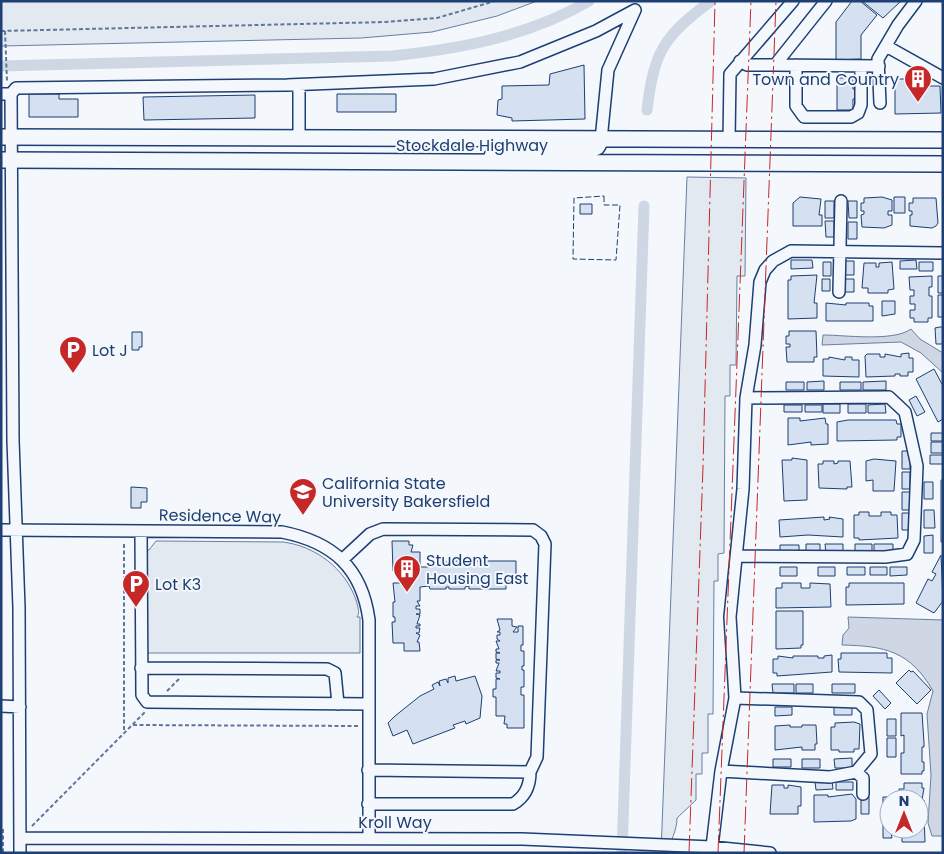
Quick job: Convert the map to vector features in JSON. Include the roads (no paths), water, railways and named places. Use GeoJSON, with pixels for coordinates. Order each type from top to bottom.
{"type":"FeatureCollection","features":[{"type":"Feature","properties":{"kind":"main road","name":"Stockdale Highway"},"geometry":{"type":"LineString","coordinates":[[6,137],[943,140]]}},
{"type":"Feature","properties":{"kind":"main road"},"geometry":{"type":"LineString","coordinates":[[479,162],[496,154],[510,152],[590,150],[597,148],[601,140]]}},
{"type":"Feature","properties":{"kind":"main road","name":"Stockdale Highway"},"geometry":{"type":"LineString","coordinates":[[6,160],[943,164]]}},
{"type":"Feature","properties":{"kind":"street"},"geometry":{"type":"LineString","coordinates":[[730,140],[730,74],[792,1]]}},
{"type":"Feature","properties":{"kind":"street"},"geometry":{"type":"LineString","coordinates":[[775,65],[826,1]]}},
{"type":"Feature","properties":{"kind":"street"},"geometry":{"type":"LineString","coordinates":[[880,103],[878,59],[898,24],[916,1]]}},
{"type":"Feature","properties":{"kind":"street"},"geometry":{"type":"LineString","coordinates":[[20,853],[20,706],[6,160],[6,94],[16,88],[299,85],[434,79],[520,62],[596,31],[636,10],[608,70],[601,140]]}},
{"type":"Feature","properties":{"kind":"street"},"geometry":{"type":"LineString","coordinates":[[886,46],[943,78]]}},
{"type":"Feature","properties":{"kind":"street"},"geometry":{"type":"LineString","coordinates":[[740,61],[747,65],[879,66]]}},
{"type":"Feature","properties":{"kind":"street"},"geometry":{"type":"LineString","coordinates":[[796,65],[796,106],[800,115],[804,117],[852,117],[858,113],[861,66]]}},
{"type":"Feature","properties":{"kind":"street"},"geometry":{"type":"LineString","coordinates":[[299,85],[299,138]]}},
{"type":"Feature","properties":{"kind":"street"},"geometry":{"type":"LineString","coordinates":[[839,292],[841,201]]}},
{"type":"Feature","properties":{"kind":"street"},"geometry":{"type":"LineString","coordinates":[[712,847],[721,771],[735,698],[730,617],[743,490],[746,398],[755,345],[760,282],[765,270],[780,255],[791,251],[943,252]]}},
{"type":"Feature","properties":{"kind":"street"},"geometry":{"type":"LineString","coordinates":[[737,556],[885,557],[907,554],[914,540],[917,466],[906,412],[889,397],[746,398]]}},
{"type":"Feature","properties":{"kind":"street"},"geometry":{"type":"LineString","coordinates":[[342,560],[370,534],[383,529],[533,530],[541,536],[545,544],[537,757],[530,772],[530,784],[519,801],[513,804],[368,804]]}},
{"type":"Feature","properties":{"kind":"street","name":"Residence Way"},"geometry":{"type":"LineString","coordinates":[[1,530],[282,532],[308,538],[342,560],[353,573],[367,602],[369,620],[369,838]]}},
{"type":"Feature","properties":{"kind":"street"},"geometry":{"type":"LineString","coordinates":[[141,532],[141,668],[144,699],[154,703],[369,704]]}},
{"type":"Feature","properties":{"kind":"street"},"geometry":{"type":"LineString","coordinates":[[141,668],[327,669],[335,673],[337,678],[338,704]]}},
{"type":"Feature","properties":{"kind":"street"},"geometry":{"type":"LineString","coordinates":[[721,771],[830,777],[856,772],[871,754],[867,710],[859,702],[735,698]]}},
{"type":"Feature","properties":{"kind":"street"},"geometry":{"type":"LineString","coordinates":[[1,706],[20,706]]}},
{"type":"Feature","properties":{"kind":"street"},"geometry":{"type":"LineString","coordinates":[[368,770],[530,772]]}},
{"type":"Feature","properties":{"kind":"street"},"geometry":{"type":"LineString","coordinates":[[856,772],[863,778],[863,794]]}},
{"type":"Feature","properties":{"kind":"street","name":"Kroll Way"},"geometry":{"type":"LineString","coordinates":[[20,838],[522,839],[712,847],[770,853]]}},
{"type":"Feature","properties":{"kind":"waterway"},"geometry":{"type":"LineString","coordinates":[[1,66],[392,56],[468,45],[493,39],[542,23],[589,1]]}},
{"type":"Feature","properties":{"kind":"waterway"},"geometry":{"type":"LineString","coordinates":[[647,110],[653,73],[664,46],[682,24],[711,1]]}},
{"type":"Feature","properties":{"kind":"waterway"},"geometry":{"type":"LineString","coordinates":[[622,853],[644,206]]}},
{"type":"Feature","properties":{"kind":"place","name":"Town and Country"},"geometry":{"type":"Point","coordinates":[918,103]}},
{"type":"Feature","properties":{"kind":"place","name":"Lot J"},"geometry":{"type":"Point","coordinates":[73,374]}},
{"type":"Feature","properties":{"kind":"place","name":"California State University Bakersfield"},"geometry":{"type":"Point","coordinates":[303,516]}},
{"type":"Feature","properties":{"kind":"place","name":"Student Housing East"},"geometry":{"type":"Point","coordinates":[407,593]}},
{"type":"Feature","properties":{"kind":"place","name":"Lot K3"},"geometry":{"type":"Point","coordinates":[136,608]}}]}
